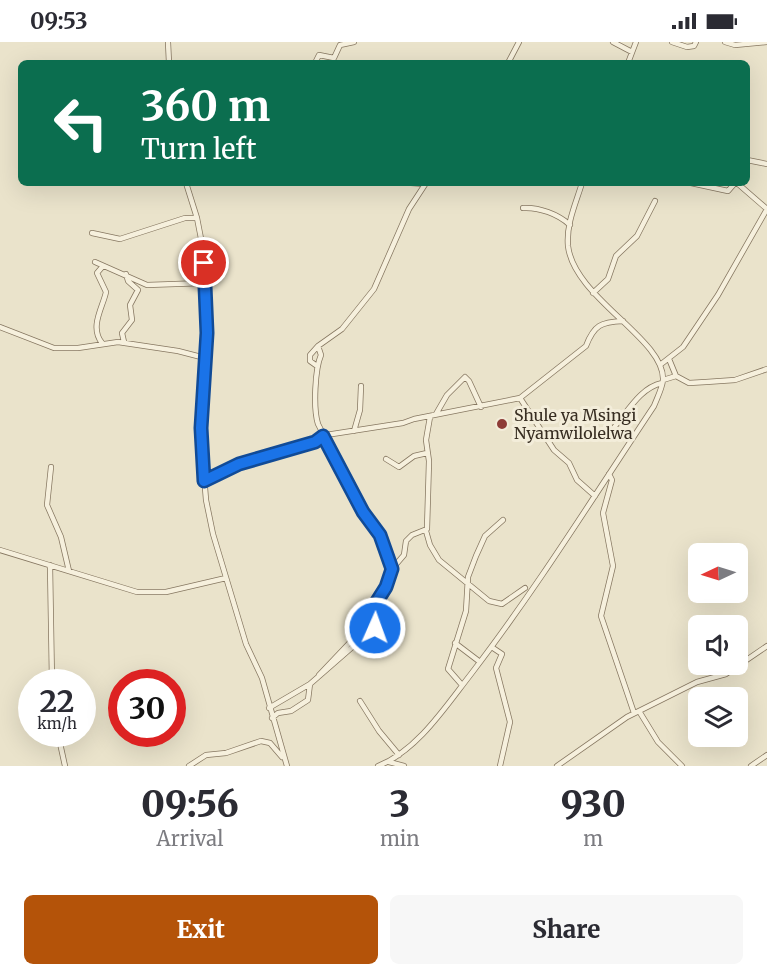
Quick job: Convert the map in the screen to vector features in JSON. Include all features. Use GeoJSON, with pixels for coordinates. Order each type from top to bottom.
{"type":"FeatureCollection","features":[{"type":"Feature","properties":{"kind":"street"},"geometry":{"type":"LineString","coordinates":[[168,42],[168,60]]}},
{"type":"Feature","properties":{"kind":"street"},"geometry":{"type":"LineString","coordinates":[[316,60],[319,55],[334,58],[340,45],[354,42]]}},
{"type":"Feature","properties":{"kind":"street"},"geometry":{"type":"LineString","coordinates":[[510,60],[519,42]]}},
{"type":"Feature","properties":{"kind":"street"},"geometry":{"type":"LineString","coordinates":[[613,42],[632,52]]}},
{"type":"Feature","properties":{"kind":"street"},"geometry":{"type":"LineString","coordinates":[[629,60],[636,42]]}},
{"type":"Feature","properties":{"kind":"street"},"geometry":{"type":"LineString","coordinates":[[672,42],[687,47],[694,46],[696,42]]}},
{"type":"Feature","properties":{"kind":"street"},"geometry":{"type":"LineString","coordinates":[[725,42],[735,45],[767,42]]}},
{"type":"Feature","properties":{"kind":"street"},"geometry":{"type":"LineString","coordinates":[[750,161],[767,164]]}},
{"type":"Feature","properties":{"kind":"street"},"geometry":{"type":"LineString","coordinates":[[187,186],[203,245],[205,358],[201,428],[204,481],[213,534],[246,644],[262,678],[287,766]]}},
{"type":"Feature","properties":{"kind":"street"},"geometry":{"type":"LineString","coordinates":[[317,366],[310,361],[310,355],[318,346],[342,329],[374,289],[409,209],[424,186]]}},
{"type":"Feature","properties":{"kind":"street"},"geometry":{"type":"LineString","coordinates":[[378,766],[389,762],[399,754],[436,717],[493,648],[654,406],[663,382],[660,365],[623,321],[593,293],[573,264],[568,248],[570,225],[581,186]]}},
{"type":"Feature","properties":{"kind":"street"},"geometry":{"type":"LineString","coordinates":[[705,186],[728,191],[733,186]]}},
{"type":"Feature","properties":{"kind":"street"},"geometry":{"type":"LineString","coordinates":[[660,365],[683,347],[718,295],[767,209],[740,186]]}},
{"type":"Feature","properties":{"kind":"street"},"geometry":{"type":"LineString","coordinates":[[593,293],[608,279],[616,256],[637,236],[655,201]]}},
{"type":"Feature","properties":{"kind":"street"},"geometry":{"type":"LineString","coordinates":[[523,208],[537,208],[570,225]]}},
{"type":"Feature","properties":{"kind":"street"},"geometry":{"type":"LineString","coordinates":[[92,233],[120,239],[185,218],[197,218]]}},
{"type":"Feature","properties":{"kind":"street"},"geometry":{"type":"LineString","coordinates":[[95,262],[147,285],[204,284]]}},
{"type":"Feature","properties":{"kind":"street"},"geometry":{"type":"LineString","coordinates":[[102,343],[97,334],[98,316],[106,292],[97,273],[103,266]]}},
{"type":"Feature","properties":{"kind":"street"},"geometry":{"type":"LineString","coordinates":[[124,342],[122,333],[132,320],[130,305],[138,290],[128,281],[126,274]]}},
{"type":"Feature","properties":{"kind":"street"},"geometry":{"type":"LineString","coordinates":[[204,481],[239,464],[315,442],[323,436],[520,398],[586,346],[589,336],[602,323],[623,321]]}},
{"type":"Feature","properties":{"kind":"street"},"geometry":{"type":"LineString","coordinates":[[0,327],[54,348],[78,348],[102,343],[124,342],[205,358]]}},
{"type":"Feature","properties":{"kind":"street"},"geometry":{"type":"LineString","coordinates":[[318,346],[321,355],[317,366],[315,409],[323,436],[363,512],[380,535],[392,569]]}},
{"type":"Feature","properties":{"kind":"street"},"geometry":{"type":"LineString","coordinates":[[669,359],[676,376],[689,383],[735,380],[767,369]]}},
{"type":"Feature","properties":{"kind":"street"},"geometry":{"type":"LineString","coordinates":[[594,430],[603,434],[609,432],[622,413],[645,392],[676,376]]}},
{"type":"Feature","properties":{"kind":"street"},"geometry":{"type":"LineString","coordinates":[[436,414],[447,395],[465,377],[481,407]]}},
{"type":"Feature","properties":{"kind":"street"},"geometry":{"type":"LineString","coordinates":[[354,431],[360,410],[361,386]]}},
{"type":"Feature","properties":{"kind":"street"},"geometry":{"type":"LineString","coordinates":[[520,398],[554,450],[569,463],[577,480],[595,496]]}},
{"type":"Feature","properties":{"kind":"street"},"geometry":{"type":"LineString","coordinates":[[430,417],[426,440],[429,494],[426,531],[436,557],[456,576],[467,582],[489,601],[499,604],[516,597],[525,588]]}},
{"type":"Feature","properties":{"kind":"street"},"geometry":{"type":"LineString","coordinates":[[329,445],[337,434]]}},
{"type":"Feature","properties":{"kind":"street"},"geometry":{"type":"LineString","coordinates":[[386,459],[399,467],[414,456],[427,453]]}},
{"type":"Feature","properties":{"kind":"street"},"geometry":{"type":"LineString","coordinates":[[51,467],[47,505],[61,537],[69,571]]}},
{"type":"Feature","properties":{"kind":"street"},"geometry":{"type":"LineString","coordinates":[[609,474],[612,480],[603,513],[613,566],[601,616],[636,712],[658,742],[682,766]]}},
{"type":"Feature","properties":{"kind":"street"},"geometry":{"type":"LineString","coordinates":[[462,685],[448,669],[466,610],[467,582],[483,540],[503,520]]}},
{"type":"Feature","properties":{"kind":"street"},"geometry":{"type":"LineString","coordinates":[[269,708],[310,684],[357,635],[386,587],[392,569],[404,555],[408,538],[426,531]]}},
{"type":"Feature","properties":{"kind":"street"},"geometry":{"type":"LineString","coordinates":[[0,550],[125,589],[152,593],[179,590],[226,578]]}},
{"type":"Feature","properties":{"kind":"street"},"geometry":{"type":"LineString","coordinates":[[50,565],[52,669]]}},
{"type":"Feature","properties":{"kind":"street"},"geometry":{"type":"LineString","coordinates":[[315,679],[375,628],[369,616]]}},
{"type":"Feature","properties":{"kind":"street"},"geometry":{"type":"LineString","coordinates":[[455,643],[480,662]]}},
{"type":"Feature","properties":{"kind":"street"},"geometry":{"type":"LineString","coordinates":[[557,766],[636,712],[697,682],[726,674],[767,646]]}},
{"type":"Feature","properties":{"kind":"street"},"geometry":{"type":"LineString","coordinates":[[493,648],[502,654],[496,669],[500,674],[502,700],[509,712],[510,722],[500,766]]}},
{"type":"Feature","properties":{"kind":"street"},"geometry":{"type":"LineString","coordinates":[[272,718],[278,713],[291,711],[309,700],[310,684]]}},
{"type":"Feature","properties":{"kind":"street"},"geometry":{"type":"LineString","coordinates":[[360,701],[379,730],[399,754]]}},
{"type":"Feature","properties":{"kind":"street"},"geometry":{"type":"LineString","coordinates":[[189,766],[206,755],[226,753],[261,741],[270,743],[284,760]]}},
{"type":"Feature","properties":{"kind":"street"},"geometry":{"type":"LineString","coordinates":[[61,747],[65,766]]}},
{"type":"Feature","properties":{"kind":"street"},"geometry":{"type":"LineString","coordinates":[[751,766],[767,754]]}},
{"type":"Feature","properties":{"kind":"street"},"geometry":{"type":"LineString","coordinates":[[389,762],[404,766]]}},
{"type":"Feature","properties":{"kind":"place","name":"Shule ya Msingi Nyamwilolelwa"},"geometry":{"type":"Point","coordinates":[502,424]}},
{"type":"Feature","properties":{"kind":"route"},"geometry":{"type":"LineString","coordinates":[[204,263],[207,333],[201,428],[204,481],[239,464],[315,442],[323,436],[363,512],[380,535],[392,569],[386,587],[369,614],[375,628]]}}]}
